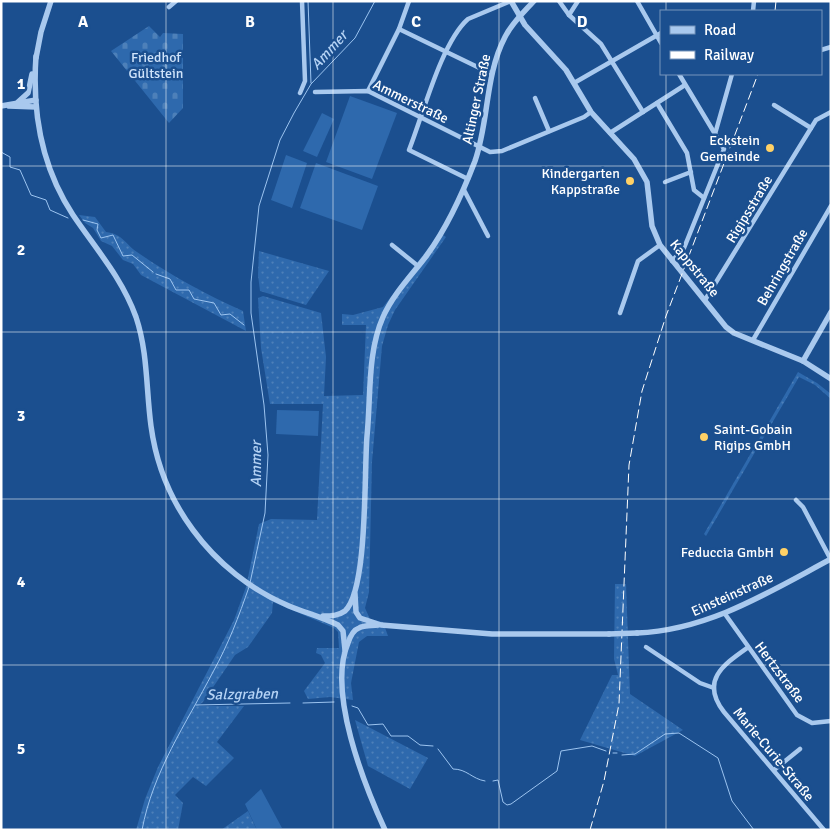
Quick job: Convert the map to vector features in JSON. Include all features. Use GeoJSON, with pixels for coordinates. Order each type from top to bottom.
{"type":"FeatureCollection","features":[{"type":"Feature","properties":{"kind":"street"},"geometry":{"type":"LineString","coordinates":[[18,102],[28,93],[41,32],[51,1]]}},
{"type":"Feature","properties":{"kind":"street"},"geometry":{"type":"LineString","coordinates":[[169,7],[176,1]]}},
{"type":"Feature","properties":{"kind":"street"},"geometry":{"type":"LineString","coordinates":[[300,93],[305,81],[302,1]]}},
{"type":"Feature","properties":{"kind":"street"},"geometry":{"type":"LineString","coordinates":[[368,91],[399,29],[409,1]]}},
{"type":"Feature","properties":{"kind":"street"},"geometry":{"type":"LineString","coordinates":[[468,179],[409,150],[445,52],[468,19],[511,1]]}},
{"type":"Feature","properties":{"kind":"street","name":"Kappstraße"},"geometry":{"type":"LineString","coordinates":[[511,1],[520,18],[553,54],[574,83],[591,112],[634,159],[644,174],[652,226],[660,245],[726,327],[734,333],[802,361],[831,379]]}},
{"type":"Feature","properties":{"kind":"street","name":"Altinger Straße"},"geometry":{"type":"LineString","coordinates":[[355,591],[361,550],[365,465],[376,338],[386,309],[418,266],[455,210],[479,147],[492,74],[505,37],[534,1]]}},
{"type":"Feature","properties":{"kind":"street"},"geometry":{"type":"LineString","coordinates":[[559,1],[569,15],[601,44],[643,112]]}},
{"type":"Feature","properties":{"kind":"street"},"geometry":{"type":"LineString","coordinates":[[569,15],[578,1]]}},
{"type":"Feature","properties":{"kind":"street"},"geometry":{"type":"LineString","coordinates":[[574,83],[658,33],[637,1]]}},
{"type":"Feature","properties":{"kind":"street"},"geometry":{"type":"LineString","coordinates":[[399,29],[492,74]]}},
{"type":"Feature","properties":{"kind":"street"},"geometry":{"type":"LineString","coordinates":[[36,56],[36,108],[43,145],[55,183],[75,217],[113,268],[133,310],[145,355],[153,439],[170,491],[185,519],[203,543],[244,581],[289,606],[321,616],[338,625],[343,631],[345,650],[342,685],[347,723],[367,787],[385,830]]}},
{"type":"Feature","properties":{"kind":"street"},"geometry":{"type":"LineString","coordinates":[[672,261],[684,248],[724,149],[680,75]]}},
{"type":"Feature","properties":{"kind":"street"},"geometry":{"type":"LineString","coordinates":[[716,134],[732,75]]}},
{"type":"Feature","properties":{"kind":"street"},"geometry":{"type":"LineString","coordinates":[[610,133],[685,85]]}},
{"type":"Feature","properties":{"kind":"street","name":"Ammerstraße"},"geometry":{"type":"LineString","coordinates":[[315,92],[368,91],[490,152],[502,151],[584,117],[591,112]]}},
{"type":"Feature","properties":{"kind":"street"},"geometry":{"type":"LineString","coordinates":[[535,98],[549,131]]}},
{"type":"Feature","properties":{"kind":"street"},"geometry":{"type":"LineString","coordinates":[[3,106],[36,100]]}},
{"type":"Feature","properties":{"kind":"street"},"geometry":{"type":"LineString","coordinates":[[657,103],[687,153],[694,190],[704,198]]}},
{"type":"Feature","properties":{"kind":"street"},"geometry":{"type":"LineString","coordinates":[[774,105],[811,128]]}},
{"type":"Feature","properties":{"kind":"street"},"geometry":{"type":"LineString","coordinates":[[3,106],[36,108]]}},
{"type":"Feature","properties":{"kind":"street","name":"Rigipsstraße"},"geometry":{"type":"LineString","coordinates":[[704,300],[816,120],[831,112]]}},
{"type":"Feature","properties":{"kind":"street"},"geometry":{"type":"LineString","coordinates":[[665,182],[691,172]]}},
{"type":"Feature","properties":{"kind":"street"},"geometry":{"type":"LineString","coordinates":[[464,190],[488,236]]}},
{"type":"Feature","properties":{"kind":"street","name":"Behringstraße"},"geometry":{"type":"LineString","coordinates":[[753,340],[831,206]]}},
{"type":"Feature","properties":{"kind":"street"},"geometry":{"type":"LineString","coordinates":[[620,312],[638,261],[660,245]]}},
{"type":"Feature","properties":{"kind":"street"},"geometry":{"type":"LineString","coordinates":[[392,246],[418,266]]}},
{"type":"Feature","properties":{"kind":"street"},"geometry":{"type":"LineString","coordinates":[[802,361],[831,312]]}},
{"type":"Feature","properties":{"kind":"street"},"geometry":{"type":"LineString","coordinates":[[796,500],[803,507],[831,560]]}},
{"type":"Feature","properties":{"kind":"street","name":"Einsteinstraße"},"geometry":{"type":"LineString","coordinates":[[381,625],[500,634],[637,633],[686,627],[725,614],[831,560]]}},
{"type":"Feature","properties":{"kind":"street"},"geometry":{"type":"LineString","coordinates":[[338,625],[340,615],[345,610],[355,591]]}},
{"type":"Feature","properties":{"kind":"street"},"geometry":{"type":"LineString","coordinates":[[355,591],[356,612],[360,618],[381,625]]}},
{"type":"Feature","properties":{"kind":"street"},"geometry":{"type":"LineString","coordinates":[[345,610],[356,612]]}},
{"type":"Feature","properties":{"kind":"street","name":"Hertzstraße"},"geometry":{"type":"LineString","coordinates":[[725,614],[747,648],[798,715],[812,723],[831,721]]}},
{"type":"Feature","properties":{"kind":"street"},"geometry":{"type":"LineString","coordinates":[[321,616],[340,615]]}},
{"type":"Feature","properties":{"kind":"street"},"geometry":{"type":"LineString","coordinates":[[345,650],[360,618]]}},
{"type":"Feature","properties":{"kind":"street"},"geometry":{"type":"LineString","coordinates":[[343,631],[381,625]]}},
{"type":"Feature","properties":{"kind":"street"},"geometry":{"type":"LineString","coordinates":[[646,647],[700,683],[714,688],[722,668],[747,648]]}},
{"type":"Feature","properties":{"kind":"street","name":"Marie-Curie-Straße"},"geometry":{"type":"LineString","coordinates":[[714,688],[720,706],[824,830]]}},
{"type":"Feature","properties":{"kind":"street"},"geometry":{"type":"LineString","coordinates":[[774,770],[800,749]]}},
{"type":"Feature","properties":{"kind":"green space","name":"Friedhof Gültstein"},"geometry":{"type":"Polygon","coordinates":[[[149,26],[160,37],[163,33],[183,34],[183,108],[169,123],[111,51],[149,26]]]}},
{"type":"Feature","properties":{"kind":"green space"},"geometry":{"type":"Polygon","coordinates":[[[350,96],[397,113],[372,179],[326,162],[350,96]]]}},
{"type":"Feature","properties":{"kind":"green space"},"geometry":{"type":"Polygon","coordinates":[[[322,113],[334,119],[317,157],[303,151],[322,113]]]}},
{"type":"Feature","properties":{"kind":"green space"},"geometry":{"type":"Polygon","coordinates":[[[286,155],[307,163],[292,208],[271,200],[286,155]]]}},
{"type":"Feature","properties":{"kind":"green space"},"geometry":{"type":"Polygon","coordinates":[[[316,163],[378,186],[362,230],[300,208],[316,163]]]}},
{"type":"Feature","properties":{"kind":"green space"},"geometry":{"type":"Polygon","coordinates":[[[79,215],[95,217],[106,232],[120,237],[137,252],[162,269],[243,311],[246,331],[141,275],[133,264],[123,260],[112,246],[101,241],[93,228],[85,223],[79,215]]]}},
{"type":"Feature","properties":{"kind":"green space"},"geometry":{"type":"Polygon","coordinates":[[[440,233],[446,237],[395,310],[382,346],[372,462],[369,592],[365,608],[370,619],[383,622],[388,636],[367,636],[359,642],[351,683],[353,700],[330,697],[308,699],[304,691],[325,663],[321,655],[316,653],[317,648],[339,648],[338,632],[334,628],[273,602],[272,613],[248,647],[235,655],[203,702],[198,706],[244,706],[217,742],[234,758],[206,786],[193,777],[175,795],[183,803],[178,830],[136,830],[145,799],[158,767],[234,620],[246,587],[259,524],[271,519],[317,520],[323,404],[270,404],[261,348],[258,298],[263,296],[321,313],[326,357],[324,396],[363,395],[366,325],[342,325],[342,314],[353,315],[383,307],[440,233]]]}},
{"type":"Feature","properties":{"kind":"green space"},"geometry":{"type":"Polygon","coordinates":[[[259,251],[329,271],[306,305],[260,291],[258,275],[259,251]]]}},
{"type":"Feature","properties":{"kind":"green space"},"geometry":{"type":"Polygon","coordinates":[[[798,372],[831,394],[831,399],[815,385],[799,377],[706,536],[704,534],[798,372]]]}},
{"type":"Feature","properties":{"kind":"green space"},"geometry":{"type":"Polygon","coordinates":[[[277,410],[319,411],[318,436],[276,434],[277,410]]]}},
{"type":"Feature","properties":{"kind":"green space"},"geometry":{"type":"Polygon","coordinates":[[[615,584],[626,584],[630,694],[683,730],[635,756],[580,740],[612,675],[618,675],[614,659],[615,584]]]}},
{"type":"Feature","properties":{"kind":"green space"},"geometry":{"type":"Polygon","coordinates":[[[355,720],[428,758],[410,789],[368,766],[355,720]]]}},
{"type":"Feature","properties":{"kind":"green space"},"geometry":{"type":"Polygon","coordinates":[[[261,789],[282,828],[257,830],[245,804],[261,789]]]}},
{"type":"Feature","properties":{"kind":"green space"},"geometry":{"type":"Polygon","coordinates":[[[248,811],[257,830],[221,830],[248,811]]]}},
{"type":"Feature","properties":{"kind":"waterway","name":"Ammer"},"geometry":{"type":"LineString","coordinates":[[308,1],[311,83]]}},
{"type":"Feature","properties":{"kind":"waterway","name":"Ammer"},"geometry":{"type":"LineString","coordinates":[[250,583],[265,513],[268,455],[264,405],[251,313],[251,282],[259,206],[280,140],[294,113],[311,84],[355,38],[375,1]]}},
{"type":"Feature","properties":{"kind":"waterway"},"geometry":{"type":"LineString","coordinates":[[1,152],[10,157],[10,167],[20,170],[31,195],[46,200],[50,210],[68,218]]}},
{"type":"Feature","properties":{"kind":"waterway"},"geometry":{"type":"LineString","coordinates":[[83,220],[98,224],[97,230],[101,238],[113,235],[123,256],[132,255],[153,272]]}},
{"type":"Feature","properties":{"kind":"waterway"},"geometry":{"type":"LineString","coordinates":[[156,274],[170,279],[176,290],[189,290],[194,299],[214,303],[221,315],[230,314],[244,325]]}},
{"type":"Feature","properties":{"kind":"waterway","name":"Ammer"},"geometry":{"type":"LineString","coordinates":[[142,830],[147,808],[162,768],[224,651],[249,587]]}},
{"type":"Feature","properties":{"kind":"waterway","name":"Salzgraben"},"geometry":{"type":"LineString","coordinates":[[303,703],[334,702]]}},
{"type":"Feature","properties":{"kind":"waterway","name":"Salzgraben"},"geometry":{"type":"LineString","coordinates":[[196,705],[290,703]]}},
{"type":"Feature","properties":{"kind":"waterway","name":"Salzgraben"},"geometry":{"type":"LineString","coordinates":[[352,706],[358,708],[368,725],[383,724],[391,736],[408,736],[420,745],[433,746]]}},
{"type":"Feature","properties":{"kind":"waterway","name":"Salzgraben"},"geometry":{"type":"LineString","coordinates":[[622,755],[635,754],[665,734],[679,733],[718,758],[732,801],[754,830]]}},
{"type":"Feature","properties":{"kind":"waterway","name":"Salzgraben"},"geometry":{"type":"LineString","coordinates":[[493,781],[498,780],[503,802],[507,805],[511,804],[557,771],[561,751],[592,746],[606,751]]}},
{"type":"Feature","properties":{"kind":"waterway","name":"Salzgraben"},"geometry":{"type":"LineString","coordinates":[[438,749],[453,769],[458,769],[485,781]]}},
{"type":"Feature","properties":{"kind":"railway"},"geometry":{"type":"LineString","coordinates":[[775,10],[776,1]]}},
{"type":"Feature","properties":{"kind":"railway"},"geometry":{"type":"LineString","coordinates":[[590,830],[604,781],[619,704],[629,465],[642,391],[666,316],[758,75]]}},
{"type":"Feature","properties":{"kind":"place","name":"Eckstein Gemeinde"},"geometry":{"type":"Point","coordinates":[770,148]}},
{"type":"Feature","properties":{"kind":"place","name":"Kindergarten Kappstraße"},"geometry":{"type":"Point","coordinates":[630,181]}},
{"type":"Feature","properties":{"kind":"place","name":"Saint-Gobain Rigips GmbH"},"geometry":{"type":"Point","coordinates":[704,437]}},
{"type":"Feature","properties":{"kind":"place","name":"Feduccia GmbH"},"geometry":{"type":"Point","coordinates":[784,552]}}]}
